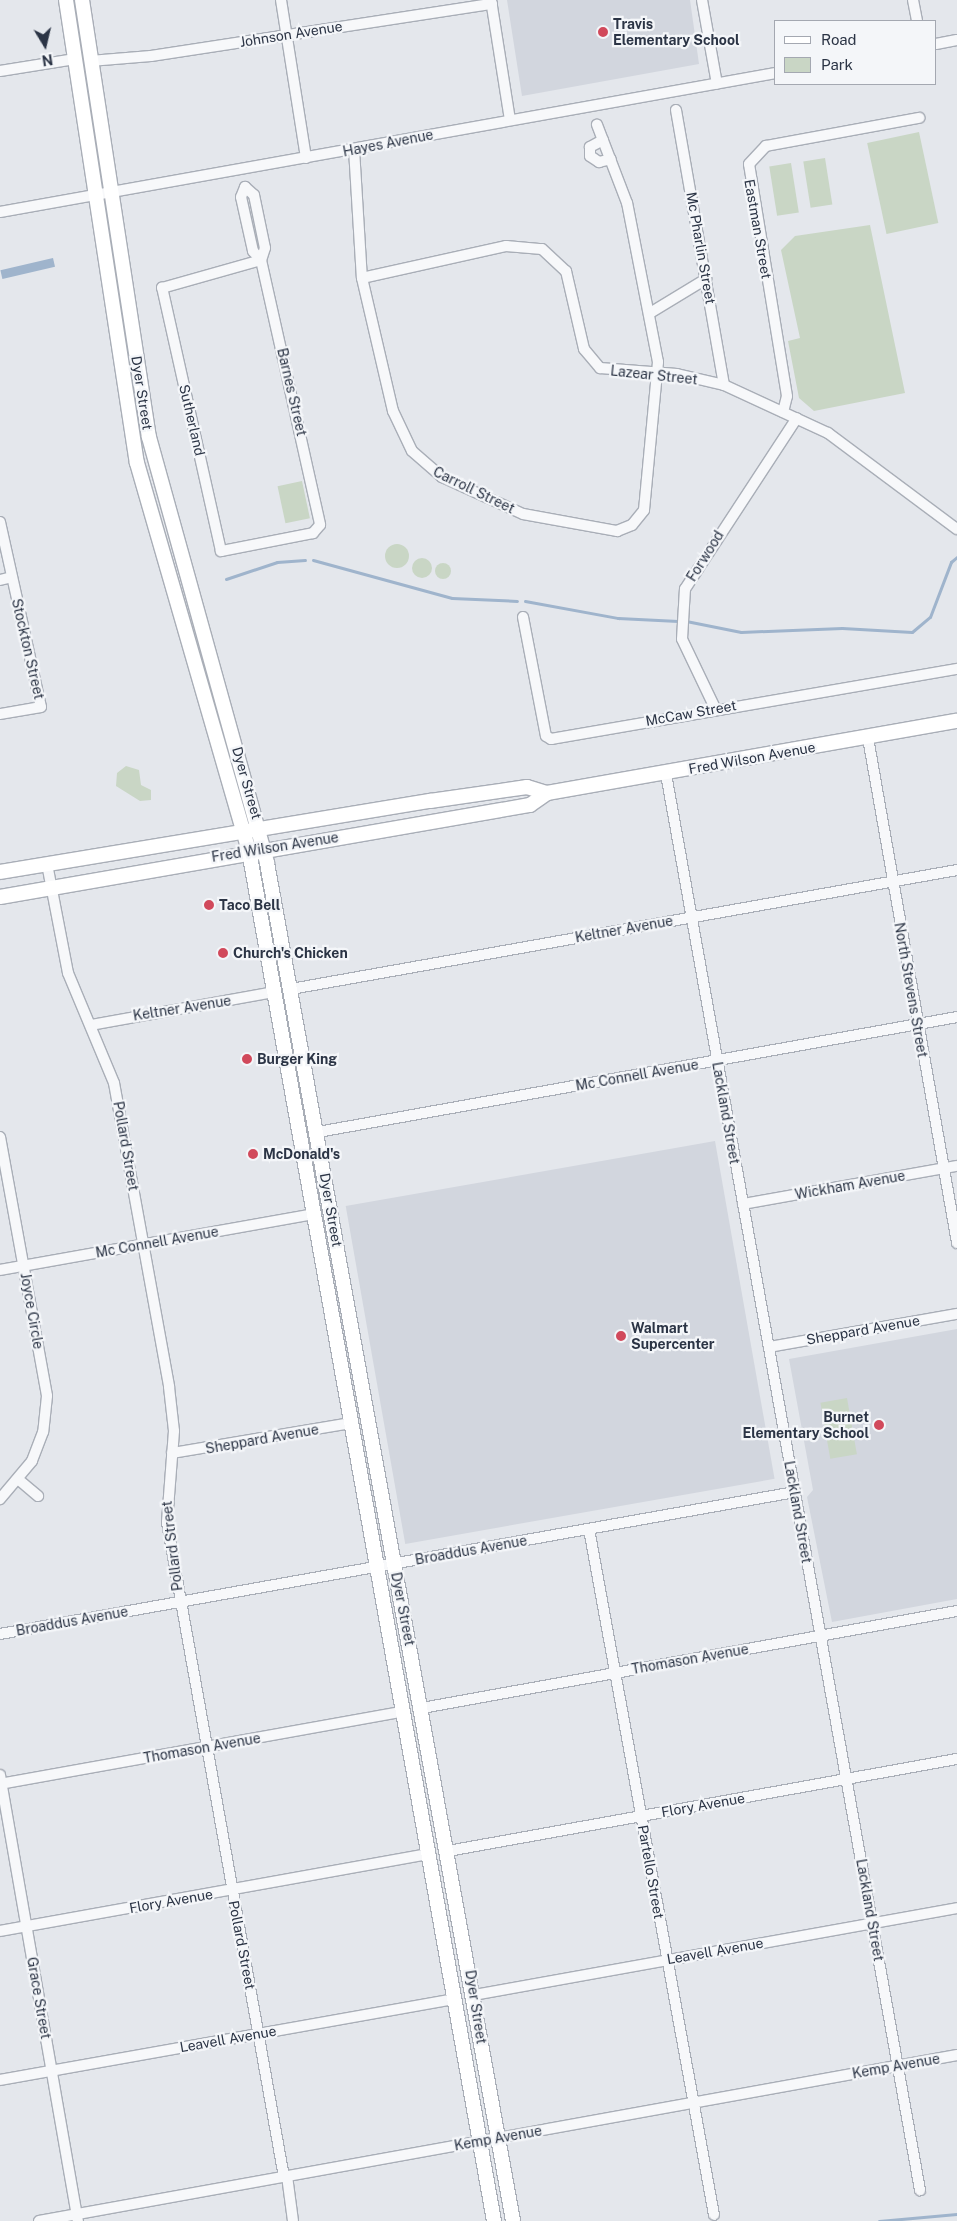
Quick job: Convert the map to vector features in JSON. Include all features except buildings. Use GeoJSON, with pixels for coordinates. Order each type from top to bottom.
{"type":"FeatureCollection","features":[{"type":"Feature","properties":{"kind":"main road","name":"Dyer Street"},"geometry":{"type":"LineString","coordinates":[[66,0],[137,463],[249,851],[430,1854],[494,2221]]}},
{"type":"Feature","properties":{"kind":"main road","name":"Dyer Street"},"geometry":{"type":"LineString","coordinates":[[82,1],[110,192],[152,451],[264,848],[318,1132],[394,1564],[463,1929],[513,2221]]}},
{"type":"Feature","properties":{"kind":"main road","name":"Fred Wilson Avenue"},"geometry":{"type":"LineString","coordinates":[[0,872],[259,826],[527,787],[547,793],[666,774],[957,722]]}},
{"type":"Feature","properties":{"kind":"main road","name":"Fred Wilson Avenue"},"geometry":{"type":"LineString","coordinates":[[0,897],[264,848],[530,805],[547,793]]}},
{"type":"Feature","properties":{"kind":"main road"},"geometry":{"type":"LineString","coordinates":[[274,992],[284,996],[298,1028]]}},
{"type":"Feature","properties":{"kind":"main road"},"geometry":{"type":"LineString","coordinates":[[292,1092],[303,1107],[307,1130],[318,1132]]}},
{"type":"Feature","properties":{"kind":"main road"},"geometry":{"type":"LineString","coordinates":[[314,1214],[326,1222],[333,1251],[340,1257]]}},
{"type":"Feature","properties":{"kind":"main road"},"geometry":{"type":"LineString","coordinates":[[341,1364],[351,1377],[360,1415],[370,1420]]}},
{"type":"Feature","properties":{"kind":"main road"},"geometry":{"type":"LineString","coordinates":[[419,1795],[428,1803],[438,1842],[448,1851]]}},
{"type":"Feature","properties":{"kind":"main road"},"geometry":{"type":"LineString","coordinates":[[430,1854],[443,1863],[453,1914],[463,1929]]}},
{"type":"Feature","properties":{"kind":"street"},"geometry":{"type":"LineString","coordinates":[[282,0],[306,158]]}},
{"type":"Feature","properties":{"kind":"street"},"geometry":{"type":"LineString","coordinates":[[702,0],[717,84]]}},
{"type":"Feature","properties":{"kind":"street"},"geometry":{"type":"LineString","coordinates":[[913,0],[917,20]]}},
{"type":"Feature","properties":{"kind":"street"},"geometry":{"type":"LineString","coordinates":[[492,2],[510,120]]}},
{"type":"Feature","properties":{"kind":"street","name":"Johnson Avenue"},"geometry":{"type":"LineString","coordinates":[[90,61],[287,34],[492,2]]}},
{"type":"Feature","properties":{"kind":"street"},"geometry":{"type":"LineString","coordinates":[[937,44],[957,40]]}},
{"type":"Feature","properties":{"kind":"street"},"geometry":{"type":"LineString","coordinates":[[0,71],[75,59]]}},
{"type":"Feature","properties":{"kind":"street","name":"Hayes Avenue"},"geometry":{"type":"LineString","coordinates":[[0,212],[774,73]]}},
{"type":"Feature","properties":{"kind":"street","name":"Mc Pharlin Street"},"geometry":{"type":"LineString","coordinates":[[676,110],[724,385]]}},
{"type":"Feature","properties":{"kind":"street","name":"Eastman Street"},"geometry":{"type":"LineString","coordinates":[[783,412],[787,396],[748,173],[751,160],[766,146],[919,118]]}},
{"type":"Feature","properties":{"kind":"street"},"geometry":{"type":"LineString","coordinates":[[598,126],[627,203],[650,312],[658,372]]}},
{"type":"Feature","properties":{"kind":"street"},"geometry":{"type":"LineString","coordinates":[[603,140],[590,147],[590,156],[599,162],[611,159]]}},
{"type":"Feature","properties":{"kind":"street","name":"Carroll Street"},"geometry":{"type":"LineString","coordinates":[[354,149],[362,278],[393,411],[412,451],[442,476],[532,517],[612,532],[640,518],[646,501],[658,372]]}},
{"type":"Feature","properties":{"kind":"street","name":"Barnes Street"},"geometry":{"type":"LineString","coordinates":[[240,170],[245,187],[241,197],[251,242],[261,260],[320,525]]}},
{"type":"Feature","properties":{"kind":"street","name":"Lazear Street"},"geometry":{"type":"LineString","coordinates":[[362,278],[506,246],[542,249],[557,260],[568,276],[584,349],[593,363],[608,370],[658,372],[724,385],[797,418],[860,455],[957,529]]}},
{"type":"Feature","properties":{"kind":"street","name":"Sutherland"},"geometry":{"type":"LineString","coordinates":[[261,260],[162,288],[221,551],[313,533],[320,525]]}},
{"type":"Feature","properties":{"kind":"street"},"geometry":{"type":"LineString","coordinates":[[650,312],[706,279]]}},
{"type":"Feature","properties":{"kind":"street","name":"Forwood"},"geometry":{"type":"LineString","coordinates":[[715,708],[682,639],[685,589],[797,418]]}},
{"type":"Feature","properties":{"kind":"street","name":"Stockton Street"},"geometry":{"type":"LineString","coordinates":[[0,522],[41,707],[0,714]]}},
{"type":"Feature","properties":{"kind":"street"},"geometry":{"type":"LineString","coordinates":[[0,580],[12,577]]}},
{"type":"Feature","properties":{"kind":"street","name":"McCaw Street"},"geometry":{"type":"LineString","coordinates":[[523,617],[548,739],[715,708],[957,670]]}},
{"type":"Feature","properties":{"kind":"street","name":"North Stevens Street"},"geometry":{"type":"LineString","coordinates":[[868,738],[957,1243]]}},
{"type":"Feature","properties":{"kind":"street","name":"Lackland Street"},"geometry":{"type":"LineString","coordinates":[[666,774],[920,2190]]}},
{"type":"Feature","properties":{"kind":"street","name":"Pollard Street"},"geometry":{"type":"LineString","coordinates":[[47,864],[68,973],[114,1083],[173,1411],[172,1453],[166,1498],[179,1602],[293,2221]]}},
{"type":"Feature","properties":{"kind":"street","name":"Keltner Avenue"},"geometry":{"type":"LineString","coordinates":[[291,989],[957,870]]}},
{"type":"Feature","properties":{"kind":"street","name":"Keltner Avenue"},"geometry":{"type":"LineString","coordinates":[[91,1025],[274,992]]}},
{"type":"Feature","properties":{"kind":"street","name":"Mc Connell Avenue"},"geometry":{"type":"LineString","coordinates":[[318,1132],[957,1017]]}},
{"type":"Feature","properties":{"kind":"street","name":"Joyce Circle"},"geometry":{"type":"LineString","coordinates":[[0,1137],[47,1396],[39,1445],[19,1480],[0,1499]]}},
{"type":"Feature","properties":{"kind":"street","name":"Wickham Avenue"},"geometry":{"type":"LineString","coordinates":[[743,1204],[957,1166]]}},
{"type":"Feature","properties":{"kind":"street","name":"Mc Connell Avenue"},"geometry":{"type":"LineString","coordinates":[[0,1270],[314,1214]]}},
{"type":"Feature","properties":{"kind":"street","name":"Sheppard Avenue"},"geometry":{"type":"LineString","coordinates":[[768,1347],[957,1314]]}},
{"type":"Feature","properties":{"kind":"street","name":"Sheppard Avenue"},"geometry":{"type":"LineString","coordinates":[[172,1453],[352,1423]]}},
{"type":"Feature","properties":{"kind":"street"},"geometry":{"type":"LineString","coordinates":[[19,1480],[38,1496]]}},
{"type":"Feature","properties":{"kind":"street","name":"Broaddus Avenue"},"geometry":{"type":"LineString","coordinates":[[0,1634],[794,1492]]}},
{"type":"Feature","properties":{"kind":"street","name":"Partello Street"},"geometry":{"type":"LineString","coordinates":[[589,1529],[714,2215]]}},
{"type":"Feature","properties":{"kind":"street","name":"Thomason Avenue"},"geometry":{"type":"LineString","coordinates":[[422,1708],[957,1611]]}},
{"type":"Feature","properties":{"kind":"street","name":"Thomason Avenue"},"geometry":{"type":"LineString","coordinates":[[0,1781],[206,1747],[404,1711]]}},
{"type":"Feature","properties":{"kind":"street","name":"Flory Avenue"},"geometry":{"type":"LineString","coordinates":[[448,1851],[957,1759]]}},
{"type":"Feature","properties":{"kind":"street","name":"Grace Street"},"geometry":{"type":"LineString","coordinates":[[0,1781],[78,2218]]}},
{"type":"Feature","properties":{"kind":"street","name":"Flory Avenue"},"geometry":{"type":"LineString","coordinates":[[0,1931],[430,1854]]}},
{"type":"Feature","properties":{"kind":"street","name":"Leavell Avenue"},"geometry":{"type":"LineString","coordinates":[[474,1995],[957,1908]]}},
{"type":"Feature","properties":{"kind":"street","name":"Leavell Avenue"},"geometry":{"type":"LineString","coordinates":[[0,2080],[258,2033],[456,2000]]}},
{"type":"Feature","properties":{"kind":"street","name":"Kemp Avenue"},"geometry":{"type":"LineString","coordinates":[[39,2221],[78,2218],[285,2176],[957,2055]]}},
{"type":"Feature","properties":{"kind":"shaded area","name":"Travis Elementary School"},"geometry":{"type":"Polygon","coordinates":[[[507,0],[690,0],[699,64],[522,96],[507,0]]]}},
{"type":"Feature","properties":{"kind":"shaded area"},"geometry":{"type":"Polygon","coordinates":[[[715,1141],[775,1479],[405,1544],[346,1206],[715,1141]]]}},
{"type":"Feature","properties":{"kind":"shaded area","name":"Burnet Elementary School"},"geometry":{"type":"Polygon","coordinates":[[[957,1329],[957,1599],[832,1622],[807,1497],[813,1490],[789,1359],[957,1329]]]}},
{"type":"Feature","properties":{"kind":"green space"},"geometry":{"type":"Polygon","coordinates":[[[919,132],[938,223],[886,234],[867,143],[919,132]]]}},
{"type":"Feature","properties":{"kind":"green space"},"geometry":{"type":"Polygon","coordinates":[[[825,158],[832,204],[811,208],[803,161],[825,158]]]}},
{"type":"Feature","properties":{"kind":"green space"},"geometry":{"type":"Polygon","coordinates":[[[791,163],[799,212],[777,216],[769,166],[791,163]]]}},
{"type":"Feature","properties":{"kind":"green space"},"geometry":{"type":"Polygon","coordinates":[[[870,225],[905,393],[814,411],[799,398],[788,341],[800,338],[781,250],[795,236],[870,225]]]}},
{"type":"Feature","properties":{"kind":"green space"},"geometry":{"type":"Polygon","coordinates":[[[302,481],[310,518],[285,523],[278,486],[302,481]]]}},
{"type":"Feature","properties":{"kind":"green space"},"geometry":{"type":"Polygon","coordinates":[[[397,544],[405,548],[409,556],[405,564],[397,568],[389,564],[385,556],[389,548],[397,544]]]}},
{"type":"Feature","properties":{"kind":"green space"},"geometry":{"type":"Polygon","coordinates":[[[422,558],[429,561],[432,568],[429,575],[422,578],[415,575],[412,568],[415,561],[422,558]]]}},
{"type":"Feature","properties":{"kind":"green space"},"geometry":{"type":"Polygon","coordinates":[[[443,563],[449,565],[451,571],[449,577],[443,579],[437,577],[435,571],[437,565],[443,563]]]}},
{"type":"Feature","properties":{"kind":"green space"},"geometry":{"type":"Polygon","coordinates":[[[126,766],[139,770],[141,785],[151,790],[151,800],[140,801],[116,786],[117,773],[126,766]]]}},
{"type":"Feature","properties":{"kind":"green space"},"geometry":{"type":"Polygon","coordinates":[[[847,1398],[857,1454],[830,1459],[820,1403],[847,1398]]]}},
{"type":"Feature","properties":{"kind":"water"},"geometry":{"type":"Polygon","coordinates":[[[53,258],[55,267],[2,279],[0,270],[53,258]]]}},
{"type":"Feature","properties":{"kind":"waterway"},"geometry":{"type":"LineString","coordinates":[[686,621],[741,632],[842,628],[912,632],[930,617],[951,562],[957,557]]}},
{"type":"Feature","properties":{"kind":"waterway"},"geometry":{"type":"LineString","coordinates":[[226,579],[277,562],[305,560]]}},
{"type":"Feature","properties":{"kind":"waterway"},"geometry":{"type":"LineString","coordinates":[[313,560],[452,598],[517,601]]}},
{"type":"Feature","properties":{"kind":"waterway"},"geometry":{"type":"LineString","coordinates":[[525,601],[618,618],[678,621]]}},
{"type":"Feature","properties":{"kind":"waterway"},"geometry":{"type":"LineString","coordinates":[[879,2221],[957,2214]]}},
{"type":"Feature","properties":{"kind":"place","name":"Travis Elementary School"},"geometry":{"type":"Point","coordinates":[603,32]}},
{"type":"Feature","properties":{"kind":"place","name":"Taco Bell"},"geometry":{"type":"Point","coordinates":[209,905]}},
{"type":"Feature","properties":{"kind":"place","name":"Church's Chicken"},"geometry":{"type":"Point","coordinates":[223,953]}},
{"type":"Feature","properties":{"kind":"place","name":"Burger King"},"geometry":{"type":"Point","coordinates":[247,1059]}},
{"type":"Feature","properties":{"kind":"place","name":"McDonald's"},"geometry":{"type":"Point","coordinates":[253,1154]}},
{"type":"Feature","properties":{"kind":"place","name":"Walmart Supercenter"},"geometry":{"type":"Point","coordinates":[621,1336]}},
{"type":"Feature","properties":{"kind":"place","name":"Burnet Elementary School"},"geometry":{"type":"Point","coordinates":[879,1425]}}]}
